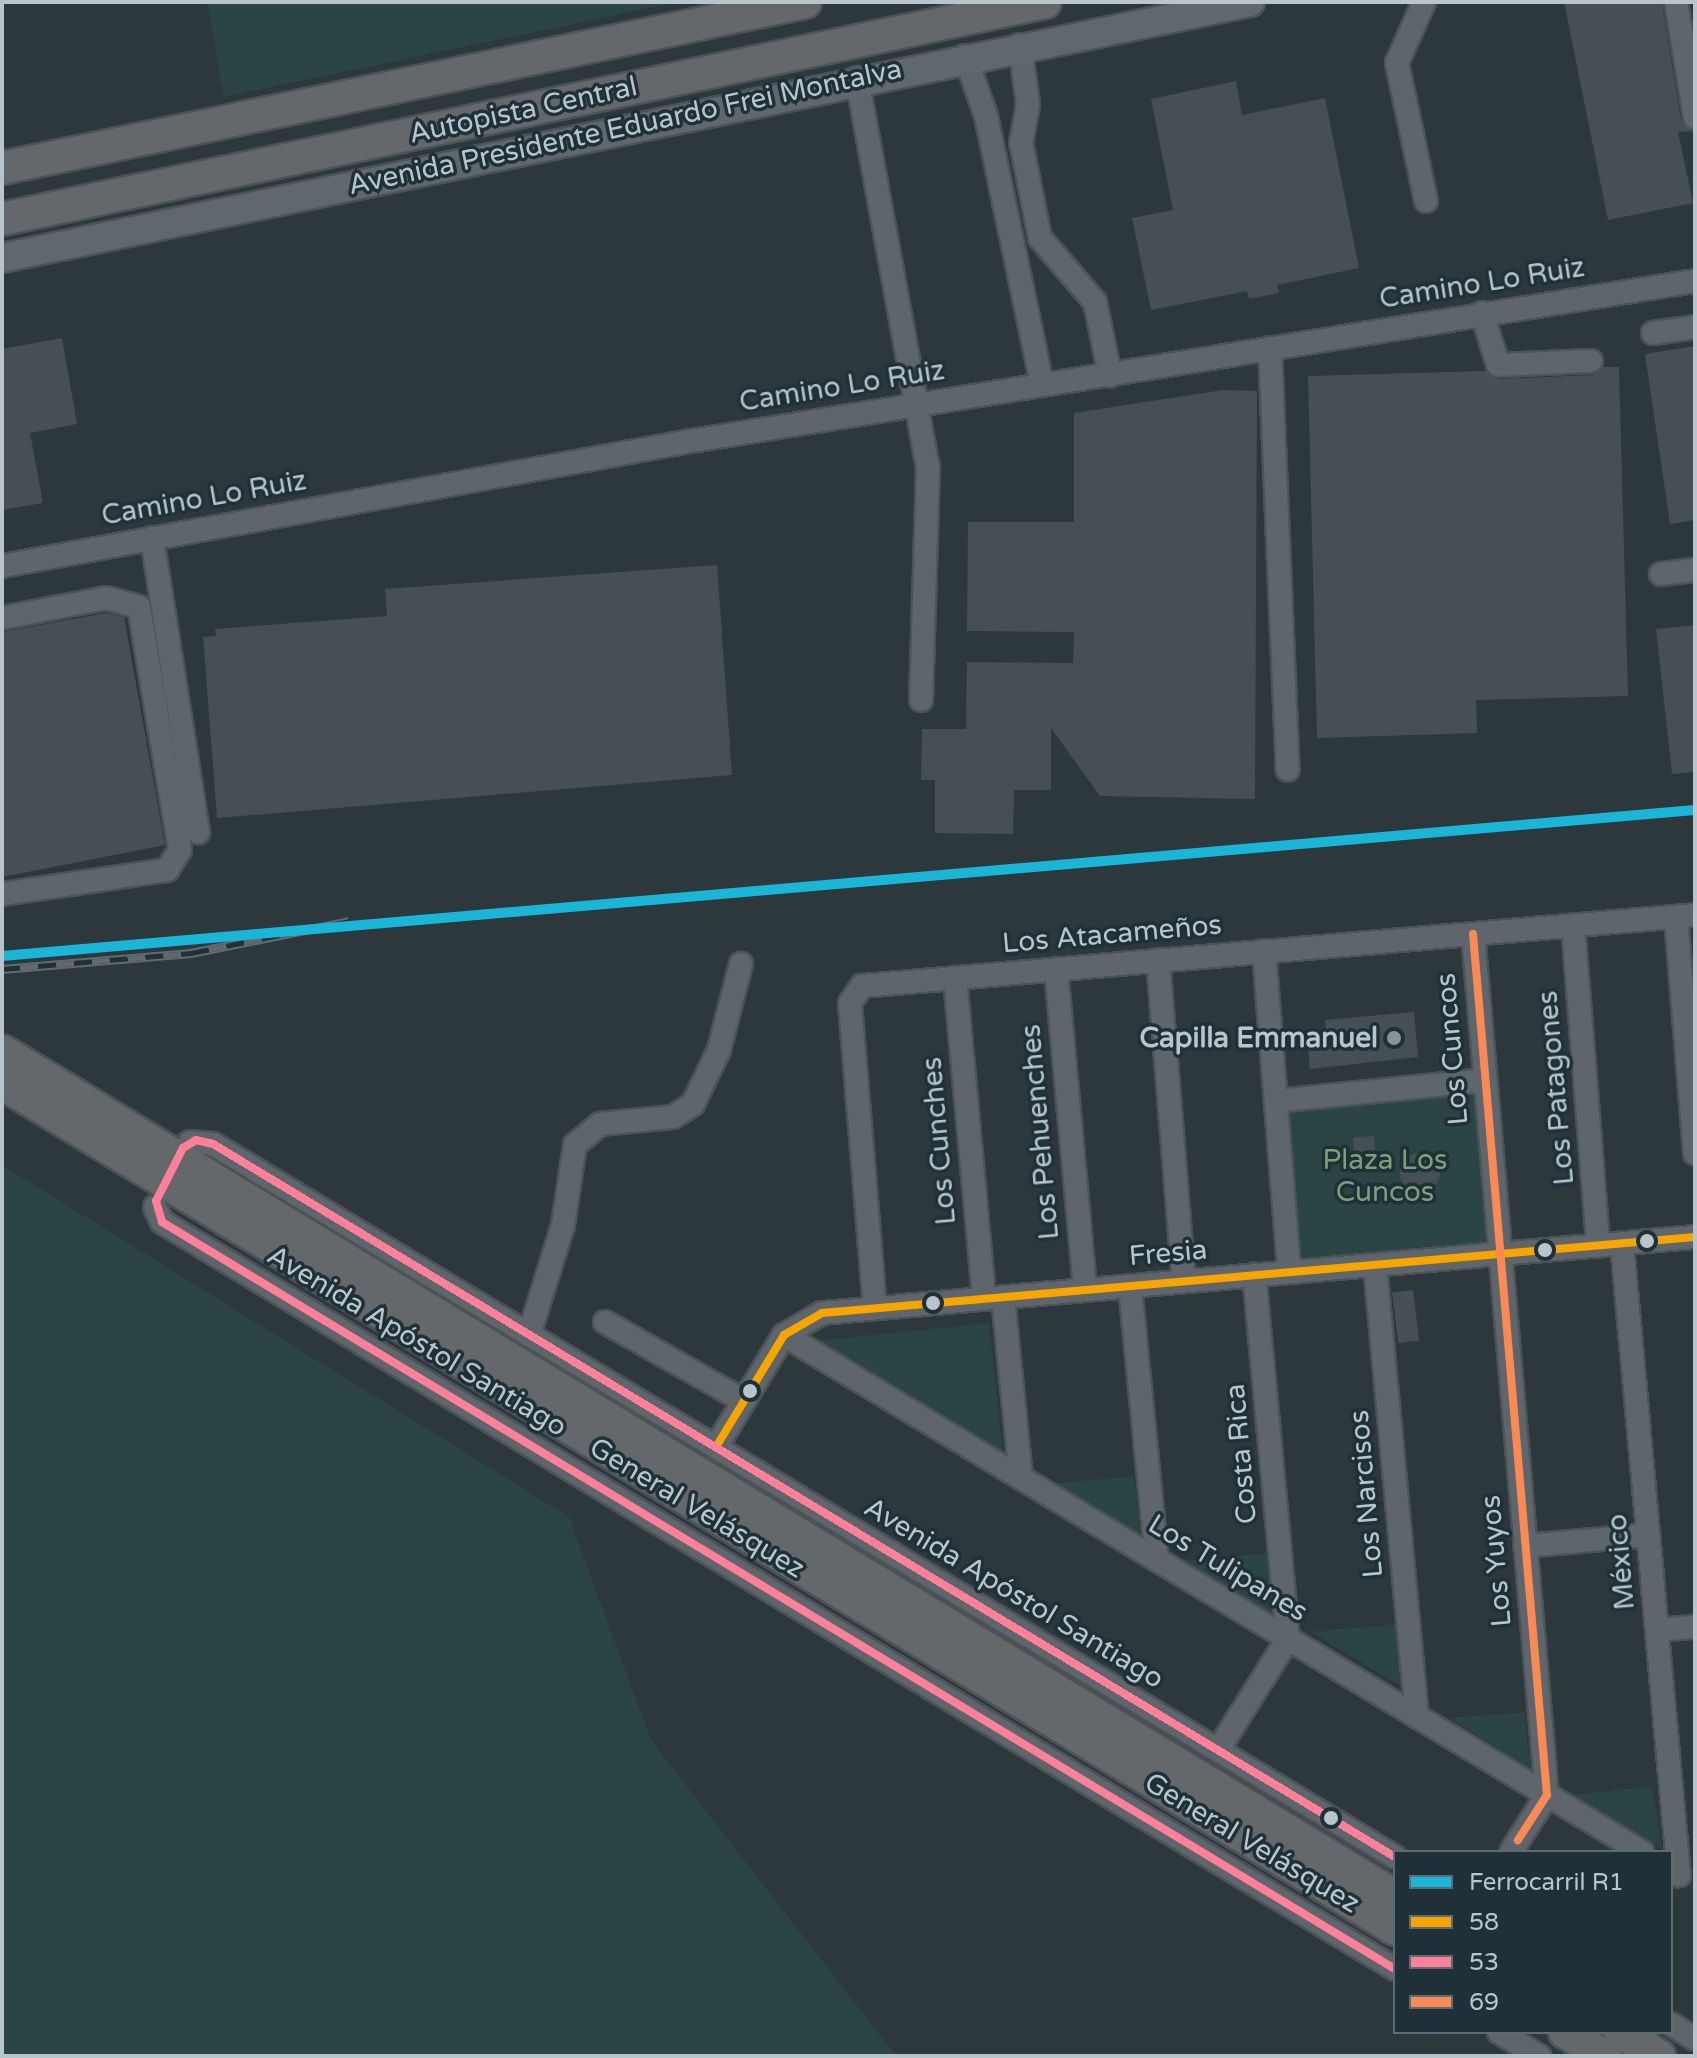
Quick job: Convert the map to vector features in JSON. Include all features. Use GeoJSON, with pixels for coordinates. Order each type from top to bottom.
{"type":"FeatureCollection","features":[{"type":"Feature","properties":{"kind":"highway","name":"Autopista Central"},"geometry":{"type":"LineString","coordinates":[[2,168],[805,2]]}},
{"type":"Feature","properties":{"kind":"highway","name":"Autopista Central"},"geometry":{"type":"LineString","coordinates":[[2,219],[1045,2]]}},
{"type":"Feature","properties":{"kind":"highway","name":"General Velásquez"},"geometry":{"type":"LineString","coordinates":[[2,1051],[1393,1895]]}},
{"type":"Feature","properties":{"kind":"highway","name":"General Velásquez"},"geometry":{"type":"LineString","coordinates":[[2,1083],[1393,1928]]}},
{"type":"Feature","properties":{"kind":"highway"},"geometry":{"type":"LineString","coordinates":[[1568,2034],[1605,2056]]}},
{"type":"Feature","properties":{"kind":"highway"},"geometry":{"type":"LineString","coordinates":[[1623,2034],[1659,2056]]}},
{"type":"Feature","properties":{"kind":"main road","name":"Avenida Presidente Eduardo Frei Montalva"},"geometry":{"type":"LineString","coordinates":[[2,258],[857,78],[1250,2]]}},
{"type":"Feature","properties":{"kind":"street"},"geometry":{"type":"LineString","coordinates":[[1424,2],[1397,63],[1426,201]]}},
{"type":"Feature","properties":{"kind":"street"},"geometry":{"type":"LineString","coordinates":[[1676,2],[1695,117]]}},
{"type":"Feature","properties":{"kind":"street"},"geometry":{"type":"LineString","coordinates":[[1020,45],[1028,104],[1021,142],[1040,238],[1100,311],[1110,375]]}},
{"type":"Feature","properties":{"kind":"street"},"geometry":{"type":"LineString","coordinates":[[965,56],[986,116],[1042,385]]}},
{"type":"Feature","properties":{"kind":"street"},"geometry":{"type":"LineString","coordinates":[[857,78],[928,467],[921,700]]}},
{"type":"Feature","properties":{"kind":"street","name":"Camino Lo Ruiz"},"geometry":{"type":"LineString","coordinates":[[2,566],[918,404],[1695,281]]}},
{"type":"Feature","properties":{"kind":"street"},"geometry":{"type":"LineString","coordinates":[[1482,313],[1498,365],[1591,361]]}},
{"type":"Feature","properties":{"kind":"street"},"geometry":{"type":"LineString","coordinates":[[1653,333],[1695,327]]}},
{"type":"Feature","properties":{"kind":"street"},"geometry":{"type":"LineString","coordinates":[[1270,348],[1288,770]]}},
{"type":"Feature","properties":{"kind":"street"},"geometry":{"type":"LineString","coordinates":[[152,538],[198,832]]}},
{"type":"Feature","properties":{"kind":"street"},"geometry":{"type":"LineString","coordinates":[[1661,574],[1695,570]]}},
{"type":"Feature","properties":{"kind":"street"},"geometry":{"type":"LineString","coordinates":[[2,618],[106,598],[139,607],[180,850],[167,870],[2,894]]}},
{"type":"Feature","properties":{"kind":"street"},"geometry":{"type":"LineString","coordinates":[[1686,916],[1695,1153]]}},
{"type":"Feature","properties":{"kind":"street","name":"Los Atacameños"},"geometry":{"type":"LineString","coordinates":[[875,1308],[851,997],[862,986],[1686,916]]}},
{"type":"Feature","properties":{"kind":"street","name":"Los Patagones"},"geometry":{"type":"LineString","coordinates":[[1573,925],[1598,1246]]}},
{"type":"Feature","properties":{"kind":"street","name":"Los Cuncos"},"geometry":{"type":"LineString","coordinates":[[1473,934],[1498,1254]]}},
{"type":"Feature","properties":{"kind":"street"},"geometry":{"type":"LineString","coordinates":[[1264,951],[1289,1272]]}},
{"type":"Feature","properties":{"kind":"street"},"geometry":{"type":"LineString","coordinates":[[1158,960],[1184,1281]]}},
{"type":"Feature","properties":{"kind":"street"},"geometry":{"type":"LineString","coordinates":[[529,1335],[563,1225],[575,1145],[600,1124],[673,1117],[693,1104],[719,1050],[741,964]]}},
{"type":"Feature","properties":{"kind":"street","name":"Los Pehuenches"},"geometry":{"type":"LineString","coordinates":[[1056,969],[1085,1290]]}},
{"type":"Feature","properties":{"kind":"street","name":"Los Cunches"},"geometry":{"type":"LineString","coordinates":[[955,978],[994,1298],[1021,1478]]}},
{"type":"Feature","properties":{"kind":"street"},"geometry":{"type":"LineString","coordinates":[[1276,1101],[1485,1080]]}},
{"type":"Feature","properties":{"kind":"street","name":"Avenida Apóstol Santiago"},"geometry":{"type":"LineString","coordinates":[[190,1142],[213,1144],[1393,1856]]}},
{"type":"Feature","properties":{"kind":"street","name":"Avenida Apóstol Santiago"},"geometry":{"type":"LineString","coordinates":[[155,1207],[162,1222],[1393,1968]]}},
{"type":"Feature","properties":{"kind":"street","name":"Fresia"},"geometry":{"type":"LineString","coordinates":[[716,1447],[784,1335],[812,1316],[1695,1237]]}},
{"type":"Feature","properties":{"kind":"street","name":"México"},"geometry":{"type":"LineString","coordinates":[[1622,1244],[1682,1876]]}},
{"type":"Feature","properties":{"kind":"street","name":"Los Yuyos"},"geometry":{"type":"LineString","coordinates":[[1498,1254],[1547,1795]]}},
{"type":"Feature","properties":{"kind":"street","name":"Los Narcisos"},"geometry":{"type":"LineString","coordinates":[[1375,1265],[1417,1717]]}},
{"type":"Feature","properties":{"kind":"street","name":"Costa Rica"},"geometry":{"type":"LineString","coordinates":[[1254,1275],[1288,1639]]}},
{"type":"Feature","properties":{"kind":"street"},"geometry":{"type":"LineString","coordinates":[[1130,1286],[1157,1560]]}},
{"type":"Feature","properties":{"kind":"street"},"geometry":{"type":"LineString","coordinates":[[605,1322],[744,1401]]}},
{"type":"Feature","properties":{"kind":"street","name":"Los Tulipanes"},"geometry":{"type":"LineString","coordinates":[[784,1335],[1639,1850]]}},
{"type":"Feature","properties":{"kind":"street"},"geometry":{"type":"LineString","coordinates":[[1525,1546],[1649,1535]]}},
{"type":"Feature","properties":{"kind":"street"},"geometry":{"type":"LineString","coordinates":[[1657,1630],[1695,1627]]}},
{"type":"Feature","properties":{"kind":"street"},"geometry":{"type":"LineString","coordinates":[[1218,1750],[1288,1639]]}},
{"type":"Feature","properties":{"kind":"street"},"geometry":{"type":"LineString","coordinates":[[1512,1850],[1547,1795]]}},
{"type":"Feature","properties":{"kind":"street"},"geometry":{"type":"LineString","coordinates":[[1673,2025],[1695,2039]]}},
{"type":"Feature","properties":{"kind":"street"},"geometry":{"type":"LineString","coordinates":[[1502,2034],[1539,2056]]}},
{"type":"Feature","properties":{"kind":"green space"},"geometry":{"type":"Polygon","coordinates":[[[207,2],[679,2],[224,97],[207,2]]]}},
{"type":"Feature","properties":{"kind":"green space","name":"Plaza Los Cuncos"},"geometry":{"type":"Polygon","coordinates":[[[1480,1084],[1492,1249],[1293,1262],[1281,1098],[1480,1084]]]}},
{"type":"Feature","properties":{"kind":"green space"},"geometry":{"type":"Polygon","coordinates":[[[2,1165],[569,1517],[651,1740],[896,2056],[2,2056],[2,1165]]]}},
{"type":"Feature","properties":{"kind":"green space"},"geometry":{"type":"Polygon","coordinates":[[[989,1323],[1003,1454],[815,1341],[989,1323]]]}},
{"type":"Feature","properties":{"kind":"green space"},"geometry":{"type":"Polygon","coordinates":[[[1134,1476],[1140,1535],[1048,1484],[1134,1476]]]}},
{"type":"Feature","properties":{"kind":"green space"},"geometry":{"type":"Polygon","coordinates":[[[1267,1553],[1276,1618],[1180,1561],[1267,1553]]]}},
{"type":"Feature","properties":{"kind":"green space"},"geometry":{"type":"Polygon","coordinates":[[[1398,1624],[1404,1688],[1311,1632],[1398,1624]]]}},
{"type":"Feature","properties":{"kind":"green space"},"geometry":{"type":"Polygon","coordinates":[[[1525,1712],[1530,1769],[1450,1718],[1525,1712]]]}},
{"type":"Feature","properties":{"kind":"green space"},"geometry":{"type":"Polygon","coordinates":[[[1652,1787],[1662,1849],[1571,1795],[1652,1787]]]}},
{"type":"Feature","properties":{"kind":"building"},"geometry":{"type":"Polygon","coordinates":[[[1564,2],[1662,2],[1681,119],[1694,131],[1678,132],[1693,203],[1608,220],[1564,2]]]}},
{"type":"Feature","properties":{"kind":"building"},"geometry":{"type":"Polygon","coordinates":[[[1236,81],[1242,115],[1325,98],[1359,268],[1277,285],[1279,293],[1249,299],[1247,291],[1151,310],[1132,218],[1173,210],[1151,99],[1236,81]]]}},
{"type":"Feature","properties":{"kind":"building"},"geometry":{"type":"Polygon","coordinates":[[[62,338],[77,424],[30,433],[43,503],[2,510],[2,349],[62,338]]]}},
{"type":"Feature","properties":{"kind":"building"},"geometry":{"type":"Polygon","coordinates":[[[1695,346],[1695,520],[1670,524],[1645,354],[1695,346]]]}},
{"type":"Feature","properties":{"kind":"building"},"geometry":{"type":"Polygon","coordinates":[[[1603,367],[1619,367],[1628,696],[1476,700],[1477,733],[1317,738],[1308,376],[1485,371],[1499,379],[1592,375],[1603,367]]]}},
{"type":"Feature","properties":{"kind":"building"},"geometry":{"type":"Polygon","coordinates":[[[1223,390],[1257,391],[1255,799],[1100,796],[1051,728],[1051,790],[1014,790],[1013,834],[935,833],[935,780],[921,780],[922,729],[966,729],[967,662],[1073,663],[1074,632],[967,631],[968,522],[1074,522],[1074,413],[1223,390]]]}},
{"type":"Feature","properties":{"kind":"building"},"geometry":{"type":"Polygon","coordinates":[[[717,565],[732,775],[217,818],[203,637],[216,636],[215,629],[387,616],[385,589],[717,565]]]}},
{"type":"Feature","properties":{"kind":"building"},"geometry":{"type":"Polygon","coordinates":[[[106,613],[124,617],[165,845],[2,877],[2,632],[106,613]]]}},
{"type":"Feature","properties":{"kind":"building"},"geometry":{"type":"Polygon","coordinates":[[[1695,625],[1695,772],[1672,774],[1656,629],[1695,625]]]}},
{"type":"Feature","properties":{"kind":"building","name":"Capilla Emmanuel"},"geometry":{"type":"Polygon","coordinates":[[[1414,1012],[1418,1057],[1310,1069],[1308,1048],[1327,1046],[1325,1020],[1414,1012]]]}},
{"type":"Feature","properties":{"kind":"building"},"geometry":{"type":"Polygon","coordinates":[[[1374,1136],[1376,1157],[1355,1159],[1353,1138],[1374,1136]]]}},
{"type":"Feature","properties":{"kind":"building"},"geometry":{"type":"Polygon","coordinates":[[[1420,1153],[1434,1159],[1440,1173],[1434,1187],[1420,1193],[1406,1187],[1400,1173],[1406,1159],[1420,1153]]]}},
{"type":"Feature","properties":{"kind":"building"},"geometry":{"type":"Polygon","coordinates":[[[1413,1290],[1419,1341],[1398,1343],[1392,1293],[1413,1290]]]}},
{"type":"Feature","properties":{"kind":"railway"},"geometry":{"type":"LineString","coordinates":[[2,969],[191,953],[349,921]]}},
{"type":"Feature","properties":{"kind":"rail line","name":"R1"},"geometry":{"type":"LineString","coordinates":[[2,956],[1695,810]]}},
{"type":"Feature","properties":{"kind":"transit line","name":"69"},"geometry":{"type":"LineString","coordinates":[[1473,934],[1547,1795],[1518,1840]]}},
{"type":"Feature","properties":{"kind":"transit line","name":"53"},"geometry":{"type":"LineString","coordinates":[[1393,1856],[213,1144],[196,1140],[183,1148],[156,1201],[162,1222],[1393,1968]]}},
{"type":"Feature","properties":{"kind":"transit line","name":"58"},"geometry":{"type":"LineString","coordinates":[[716,1447],[784,1335],[822,1313],[1695,1237]]}},
{"type":"Feature","properties":{"kind":"place","name":"Capilla Emmanuel"},"geometry":{"type":"Point","coordinates":[1394,1038]}}]}
